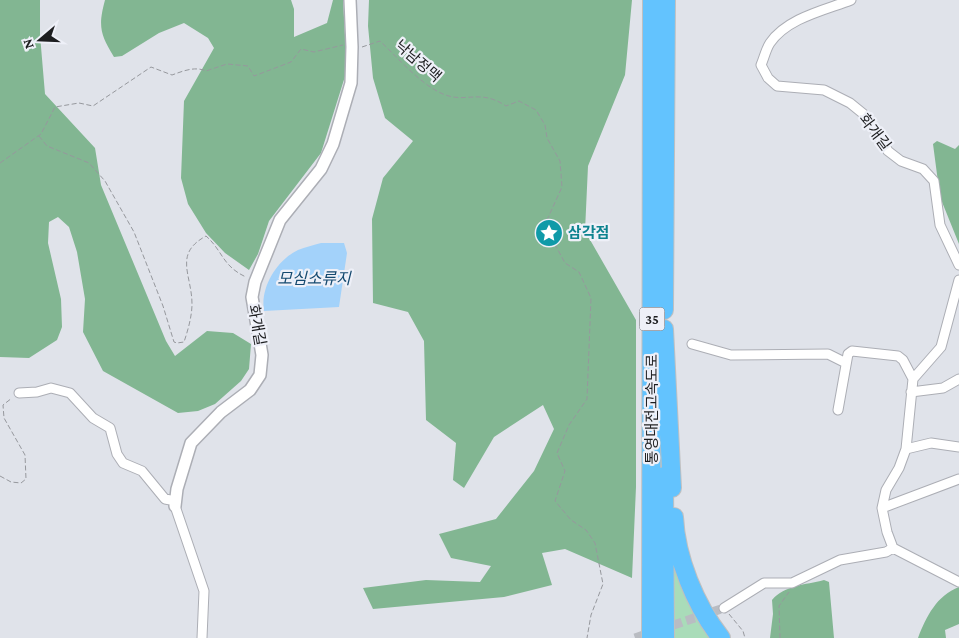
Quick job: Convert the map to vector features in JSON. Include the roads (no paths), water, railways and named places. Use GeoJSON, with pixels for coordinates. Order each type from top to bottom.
{"type":"FeatureCollection","features":[{"type":"Feature","properties":{"kind":"highway","name":"통영대전고속도로"},"geometry":{"type":"LineString","coordinates":[[651,638],[652,0]]}},
{"type":"Feature","properties":{"kind":"highway","name":"통영대전고속도로"},"geometry":{"type":"LineString","coordinates":[[665,638],[666,0]]}},
{"type":"Feature","properties":{"kind":"highway"},"geometry":{"type":"LineString","coordinates":[[664,329],[675,534],[697,600],[721,638]]}},
{"type":"Feature","properties":{"kind":"highway"},"geometry":{"type":"LineString","coordinates":[[642,638],[652,540]]}},
{"type":"Feature","properties":{"kind":"street","name":"화개길"},"geometry":{"type":"LineString","coordinates":[[202,638],[204,591],[176,503],[177,489],[191,443],[221,412],[250,390],[260,374],[262,355],[252,297],[255,282],[280,220],[322,169],[333,144],[351,83],[350,0]]}},
{"type":"Feature","properties":{"kind":"street","name":"화개길"},"geometry":{"type":"LineString","coordinates":[[851,0],[803,18],[787,28],[770,43],[761,65],[768,78],[777,86],[824,90],[850,103],[866,116],[888,152],[901,160],[923,169],[934,181],[940,225],[959,266]]}},
{"type":"Feature","properties":{"kind":"street"},"geometry":{"type":"LineString","coordinates":[[913,379],[941,347],[959,280]]}},
{"type":"Feature","properties":{"kind":"street"},"geometry":{"type":"LineString","coordinates":[[692,344],[731,355],[828,354],[846,363]]}},
{"type":"Feature","properties":{"kind":"street"},"geometry":{"type":"LineString","coordinates":[[838,410],[848,354],[852,351],[898,356],[903,360],[913,379],[912,392],[906,449],[899,468],[886,490],[882,508],[887,532],[893,548],[959,582]]}},
{"type":"Feature","properties":{"kind":"street"},"geometry":{"type":"LineString","coordinates":[[912,392],[943,388],[959,379]]}},
{"type":"Feature","properties":{"kind":"street"},"geometry":{"type":"LineString","coordinates":[[19,393],[37,392],[51,388],[70,393],[93,418],[110,428],[117,454],[123,463],[142,471],[165,499],[176,503]]}},
{"type":"Feature","properties":{"kind":"street"},"geometry":{"type":"LineString","coordinates":[[906,449],[931,443],[959,447]]}},
{"type":"Feature","properties":{"kind":"street"},"geometry":{"type":"LineString","coordinates":[[882,508],[959,479]]}},
{"type":"Feature","properties":{"kind":"street"},"geometry":{"type":"LineString","coordinates":[[724,608],[764,583],[792,583],[840,560],[886,552],[893,548]]}},
{"type":"Feature","properties":{"kind":"water","name":"모심소류지"},"geometry":{"type":"Polygon","coordinates":[[[321,243],[344,243],[347,253],[339,307],[264,311],[263,302],[267,284],[277,267],[283,260],[298,250],[321,243]]]}},
{"type":"Feature","properties":{"kind":"tunnel"},"geometry":{"type":"LineString","coordinates":[[635,638],[724,608]]}},
{"type":"Feature","properties":{"kind":"place","name":"삼각점"},"geometry":{"type":"Point","coordinates":[549,233]}}]}
